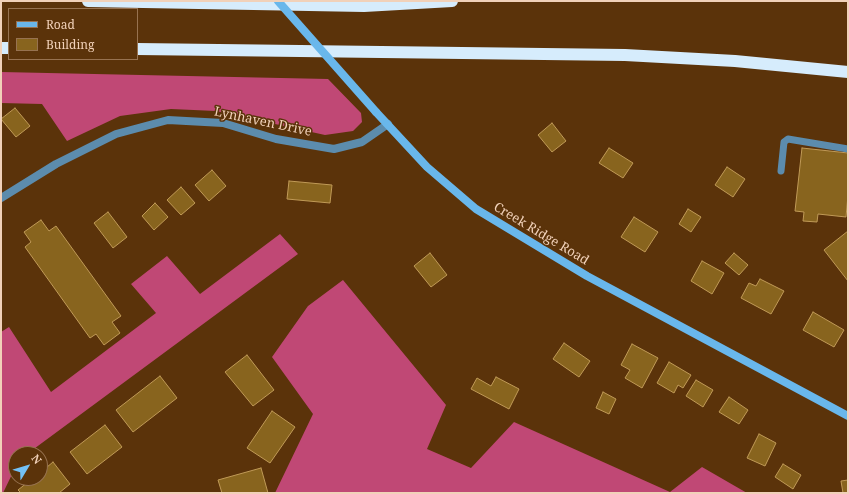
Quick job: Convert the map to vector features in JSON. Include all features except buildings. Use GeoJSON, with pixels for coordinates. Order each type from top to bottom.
{"type":"FeatureCollection","features":[{"type":"Feature","properties":{"kind":"highway"},"geometry":{"type":"LineString","coordinates":[[88,1],[364,6],[452,1]]}},
{"type":"Feature","properties":{"kind":"highway"},"geometry":{"type":"LineString","coordinates":[[138,49],[625,55],[735,61],[848,72]]}},
{"type":"Feature","properties":{"kind":"main road","name":"Creek Ridge Road"},"geometry":{"type":"LineString","coordinates":[[278,1],[376,112],[427,167],[476,209],[587,276],[848,416]]}},
{"type":"Feature","properties":{"kind":"street","name":"Lynhaven Drive"},"geometry":{"type":"LineString","coordinates":[[1,198],[56,164],[116,134],[168,120],[222,123],[276,139],[334,149],[362,142],[388,124]]}},
{"type":"Feature","properties":{"kind":"lane"},"geometry":{"type":"LineString","coordinates":[[781,172],[784,142],[788,139],[848,148]]}},
{"type":"Feature","properties":{"kind":"shaded area"},"geometry":{"type":"Polygon","coordinates":[[[1,72],[328,79],[361,113],[362,122],[353,131],[325,135],[216,111],[171,109],[120,116],[67,141],[42,104],[1,103],[1,72]]]}},
{"type":"Feature","properties":{"kind":"shaded area"},"geometry":{"type":"Polygon","coordinates":[[[280,234],[298,254],[38,446],[8,446],[8,483],[3,493],[1,493],[1,332],[9,327],[51,392],[156,313],[131,284],[167,256],[200,294],[280,234]]]}},
{"type":"Feature","properties":{"kind":"shaded area"},"geometry":{"type":"Polygon","coordinates":[[[343,280],[446,405],[427,449],[471,468],[514,422],[670,492],[702,467],[747,493],[275,493],[313,414],[272,357],[308,306],[343,280]]]}}]}
